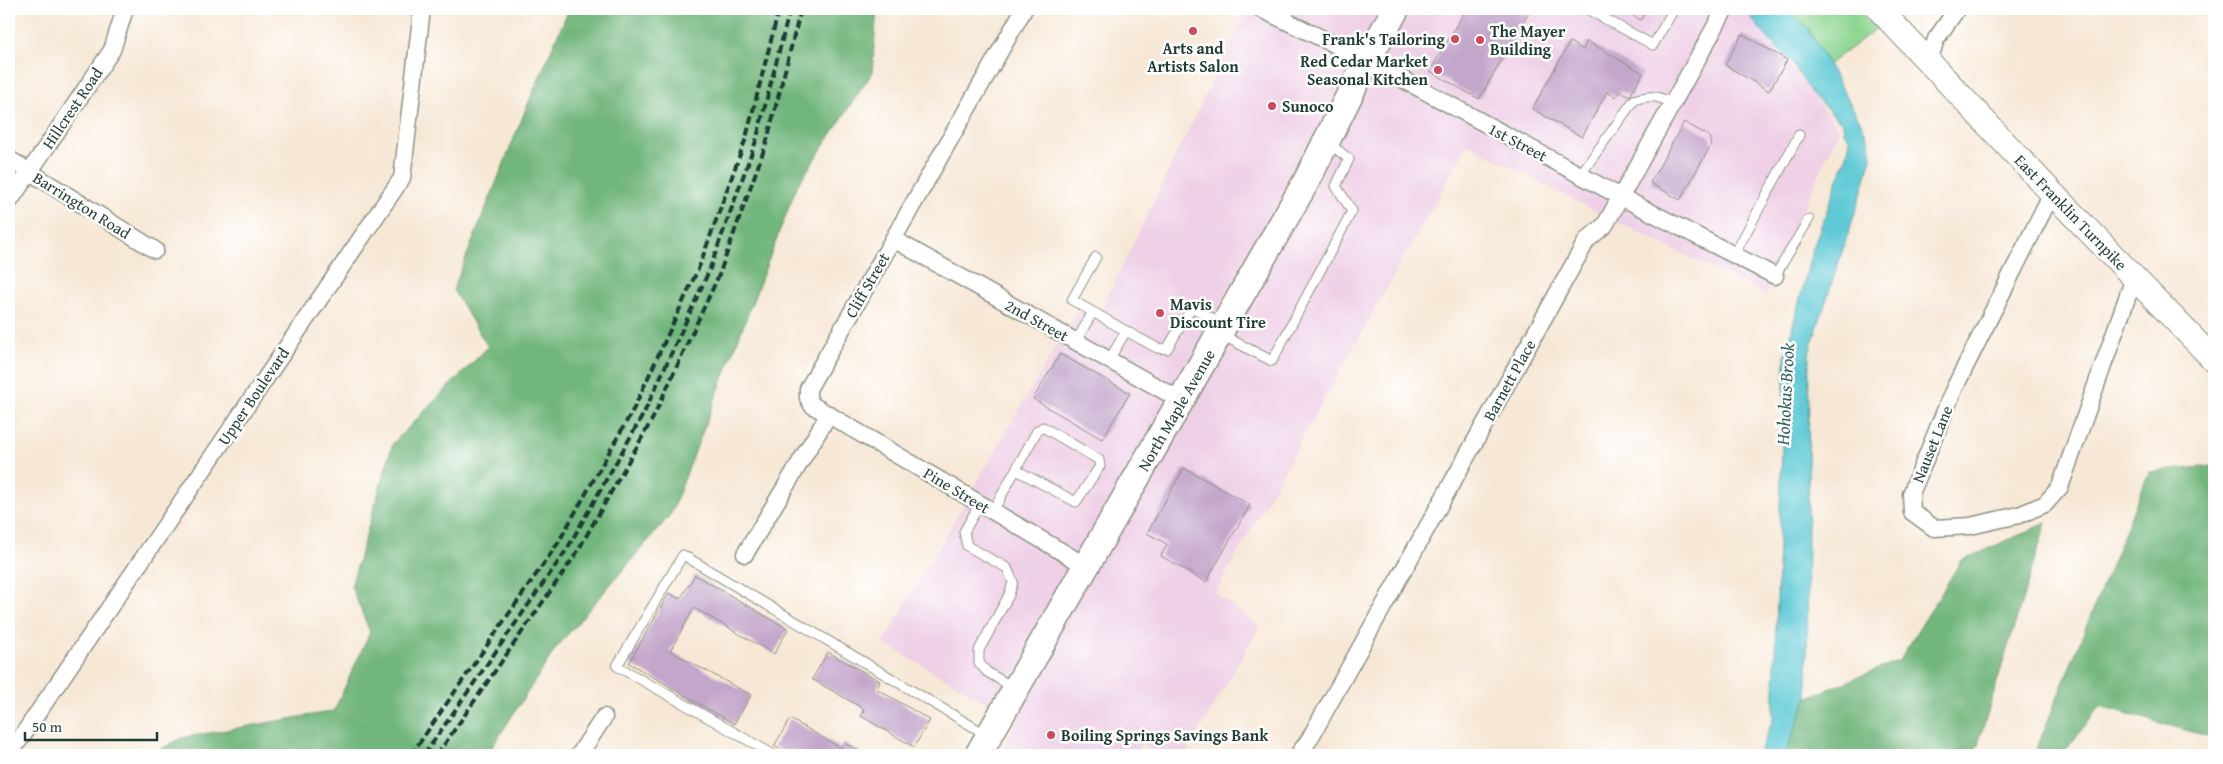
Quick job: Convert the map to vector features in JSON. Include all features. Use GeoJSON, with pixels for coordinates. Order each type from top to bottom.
{"type":"FeatureCollection","features":[{"type":"Feature","properties":{"kind":"main road","name":"North Maple Avenue"},"geometry":{"type":"LineString","coordinates":[[984,746],[1307,180],[1367,60],[1396,9]]}},
{"type":"Feature","properties":{"kind":"street","name":"Hillcrest Road"},"geometry":{"type":"LineString","coordinates":[[9,202],[112,50],[125,9]]}},
{"type":"Feature","properties":{"kind":"street","name":"Upper Boulevard"},"geometry":{"type":"LineString","coordinates":[[10,755],[402,178],[422,9]]}},
{"type":"Feature","properties":{"kind":"street","name":"Cliff Street"},"geometry":{"type":"LineString","coordinates":[[829,414],[812,405],[808,398],[808,389],[1024,9]]}},
{"type":"Feature","properties":{"kind":"street","name":"1st Street"},"geometry":{"type":"LineString","coordinates":[[1261,9],[1288,14],[1367,60],[1580,175],[1775,276]]}},
{"type":"Feature","properties":{"kind":"street","name":"Barnett Place"},"geometry":{"type":"LineString","coordinates":[[1298,755],[1309,740],[1587,240],[1605,225],[1725,9]]}},
{"type":"Feature","properties":{"kind":"street","name":"East Franklin Turnpike"},"geometry":{"type":"LineString","coordinates":[[1879,9],[2052,193],[2214,360]]}},
{"type":"Feature","properties":{"kind":"street"},"geometry":{"type":"LineString","coordinates":[[1930,62],[1936,39],[1957,9]]}},
{"type":"Feature","properties":{"kind":"street","name":"Barrington Road"},"geometry":{"type":"LineString","coordinates":[[9,159],[155,250]]}},
{"type":"Feature","properties":{"kind":"street","name":"Nauset Lane"},"geometry":{"type":"LineString","coordinates":[[2052,193],[1954,389],[1911,494],[1912,512],[1934,528],[1970,526],[2020,515],[2045,504],[2060,487],[2064,479],[2134,278]]}},
{"type":"Feature","properties":{"kind":"street","name":"2nd Street"},"geometry":{"type":"LineString","coordinates":[[893,239],[1182,401]]}},
{"type":"Feature","properties":{"kind":"street"},"geometry":{"type":"LineString","coordinates":[[746,554],[829,414]]}},
{"type":"Feature","properties":{"kind":"street","name":"Pine Street"},"geometry":{"type":"LineString","coordinates":[[829,414],[1086,566]]}},
{"type":"Feature","properties":{"kind":"street"},"geometry":{"type":"LineString","coordinates":[[579,755],[604,717]]}},
{"type":"Feature","properties":{"kind":"lane"},"geometry":{"type":"LineString","coordinates":[[1587,9],[1653,45],[1674,9]]}},
{"type":"Feature","properties":{"kind":"lane"},"geometry":{"type":"LineString","coordinates":[[1580,175],[1634,100],[1648,95],[1665,99],[1672,104]]}},
{"type":"Feature","properties":{"kind":"lane"},"geometry":{"type":"LineString","coordinates":[[1734,255],[1800,135]]}},
{"type":"Feature","properties":{"kind":"lane"},"geometry":{"type":"LineString","coordinates":[[1096,258],[1072,300],[1157,348],[1167,349],[1192,307],[1272,361],[1352,210],[1336,186],[1349,159],[1326,140]]}},
{"type":"Feature","properties":{"kind":"lane"},"geometry":{"type":"LineString","coordinates":[[1775,276],[1809,219]]}},
{"type":"Feature","properties":{"kind":"lane"},"geometry":{"type":"LineString","coordinates":[[1076,341],[1093,312]]}},
{"type":"Feature","properties":{"kind":"lane"},"geometry":{"type":"LineString","coordinates":[[1109,360],[1126,331]]}},
{"type":"Feature","properties":{"kind":"lane"},"geometry":{"type":"LineString","coordinates":[[1016,470],[1076,502],[1100,466],[1099,460],[1043,427],[1037,431],[1016,470],[964,532],[967,546],[1007,568],[1013,582],[1009,595],[979,650],[979,663],[987,672],[1016,690]]}},
{"type":"Feature","properties":{"kind":"lane"},"geometry":{"type":"LineString","coordinates":[[774,755],[617,666],[683,555],[984,746]]}},
{"type":"Feature","properties":{"kind":"shaded area"},"geometry":{"type":"Polygon","coordinates":[[[1247,9],[1745,9],[1839,129],[1766,295],[1585,206],[1468,144],[1215,593],[1259,627],[1185,755],[1158,755],[1141,744],[1135,755],[1018,755],[1003,747],[1018,720],[883,643],[1082,302],[1101,310],[1247,9]]]}},
{"type":"Feature","properties":{"kind":"green space"},"geometry":{"type":"Polygon","coordinates":[[[569,9],[877,9],[872,73],[797,186],[671,514],[556,648],[487,755],[150,755],[181,738],[334,711],[370,632],[351,586],[393,443],[488,347],[453,290],[527,106],[569,9]]]}},
{"type":"Feature","properties":{"kind":"green space"},"geometry":{"type":"Polygon","coordinates":[[[1783,9],[1879,9],[1889,19],[1828,65],[1823,55],[1783,9]]]}},
{"type":"Feature","properties":{"kind":"green space"},"geometry":{"type":"Polygon","coordinates":[[[2214,466],[2214,738],[2100,706],[2062,755],[2034,755],[2149,472],[2214,466]]]}},
{"type":"Feature","properties":{"kind":"green space"},"geometry":{"type":"Polygon","coordinates":[[[2046,523],[1978,744],[1972,755],[1784,755],[1807,698],[1900,660],[1961,561],[2046,523]]]}},
{"type":"Feature","properties":{"kind":"water","name":"Hohokus Brook"},"geometry":{"type":"Polygon","coordinates":[[[1744,9],[1786,9],[1809,30],[1860,121],[1872,154],[1861,194],[1809,353],[1807,698],[1784,755],[1758,755],[1773,720],[1785,357],[1813,248],[1847,155],[1850,140],[1844,132],[1843,124],[1811,93],[1792,63],[1744,9]]]}},
{"type":"Feature","properties":{"kind":"building","name":"The Mayer Building"},"geometry":{"type":"Polygon","coordinates":[[[1466,9],[1531,9],[1479,99],[1430,71],[1466,9]]]}},
{"type":"Feature","properties":{"kind":"building"},"geometry":{"type":"Polygon","coordinates":[[[1621,9],[1647,9],[1641,20],[1621,9]]]}},
{"type":"Feature","properties":{"kind":"building"},"geometry":{"type":"Polygon","coordinates":[[[1742,34],[1787,60],[1769,91],[1725,65],[1742,34]]]}},
{"type":"Feature","properties":{"kind":"building"},"geometry":{"type":"Polygon","coordinates":[[[1587,41],[1643,73],[1630,96],[1620,91],[1616,97],[1607,92],[1582,137],[1532,109],[1570,42],[1583,50],[1587,41]]]}},
{"type":"Feature","properties":{"kind":"building"},"geometry":{"type":"Polygon","coordinates":[[[1684,122],[1709,136],[1711,145],[1680,200],[1650,183],[1684,122]]]}},
{"type":"Feature","properties":{"kind":"building"},"geometry":{"type":"Polygon","coordinates":[[[1060,354],[1130,393],[1102,439],[1033,399],[1060,354]]]}},
{"type":"Feature","properties":{"kind":"building"},"geometry":{"type":"Polygon","coordinates":[[[1184,468],[1250,505],[1206,582],[1161,556],[1167,544],[1147,533],[1184,468]]]}},
{"type":"Feature","properties":{"kind":"building"},"geometry":{"type":"Polygon","coordinates":[[[695,575],[788,629],[774,654],[694,608],[670,651],[751,695],[734,724],[629,663],[669,593],[680,599],[695,575]]]}},
{"type":"Feature","properties":{"kind":"building"},"geometry":{"type":"Polygon","coordinates":[[[828,652],[880,681],[877,689],[930,720],[914,747],[861,716],[864,709],[812,679],[828,652]]]}},
{"type":"Feature","properties":{"kind":"building"},"geometry":{"type":"Polygon","coordinates":[[[790,719],[841,748],[844,743],[866,755],[790,755],[774,746],[790,719]]]}},
{"type":"Feature","properties":{"kind":"railway"},"geometry":{"type":"LineString","coordinates":[[411,755],[558,543],[634,408],[699,267],[746,138],[779,9]]}},
{"type":"Feature","properties":{"kind":"railway"},"geometry":{"type":"LineString","coordinates":[[424,755],[567,549],[644,413],[709,271],[756,141],[790,9]]}},
{"type":"Feature","properties":{"kind":"railway"},"geometry":{"type":"LineString","coordinates":[[437,755],[576,554],[653,418],[719,275],[766,144],[801,9]]}},
{"type":"Feature","properties":{"kind":"place","name":"Arts and Artists Salon"},"geometry":{"type":"Point","coordinates":[1193,31]}},
{"type":"Feature","properties":{"kind":"place","name":"Frank's Tailoring"},"geometry":{"type":"Point","coordinates":[1455,39]}},
{"type":"Feature","properties":{"kind":"place","name":"The Mayer Building"},"geometry":{"type":"Point","coordinates":[1480,40]}},
{"type":"Feature","properties":{"kind":"place","name":"Red Cedar Market Seasonal Kitchen"},"geometry":{"type":"Point","coordinates":[1438,70]}},
{"type":"Feature","properties":{"kind":"place","name":"Sunoco"},"geometry":{"type":"Point","coordinates":[1272,106]}},
{"type":"Feature","properties":{"kind":"place","name":"Mavis Discount Tire"},"geometry":{"type":"Point","coordinates":[1160,313]}},
{"type":"Feature","properties":{"kind":"place","name":"Boiling Springs Savings Bank"},"geometry":{"type":"Point","coordinates":[1051,735]}}]}
